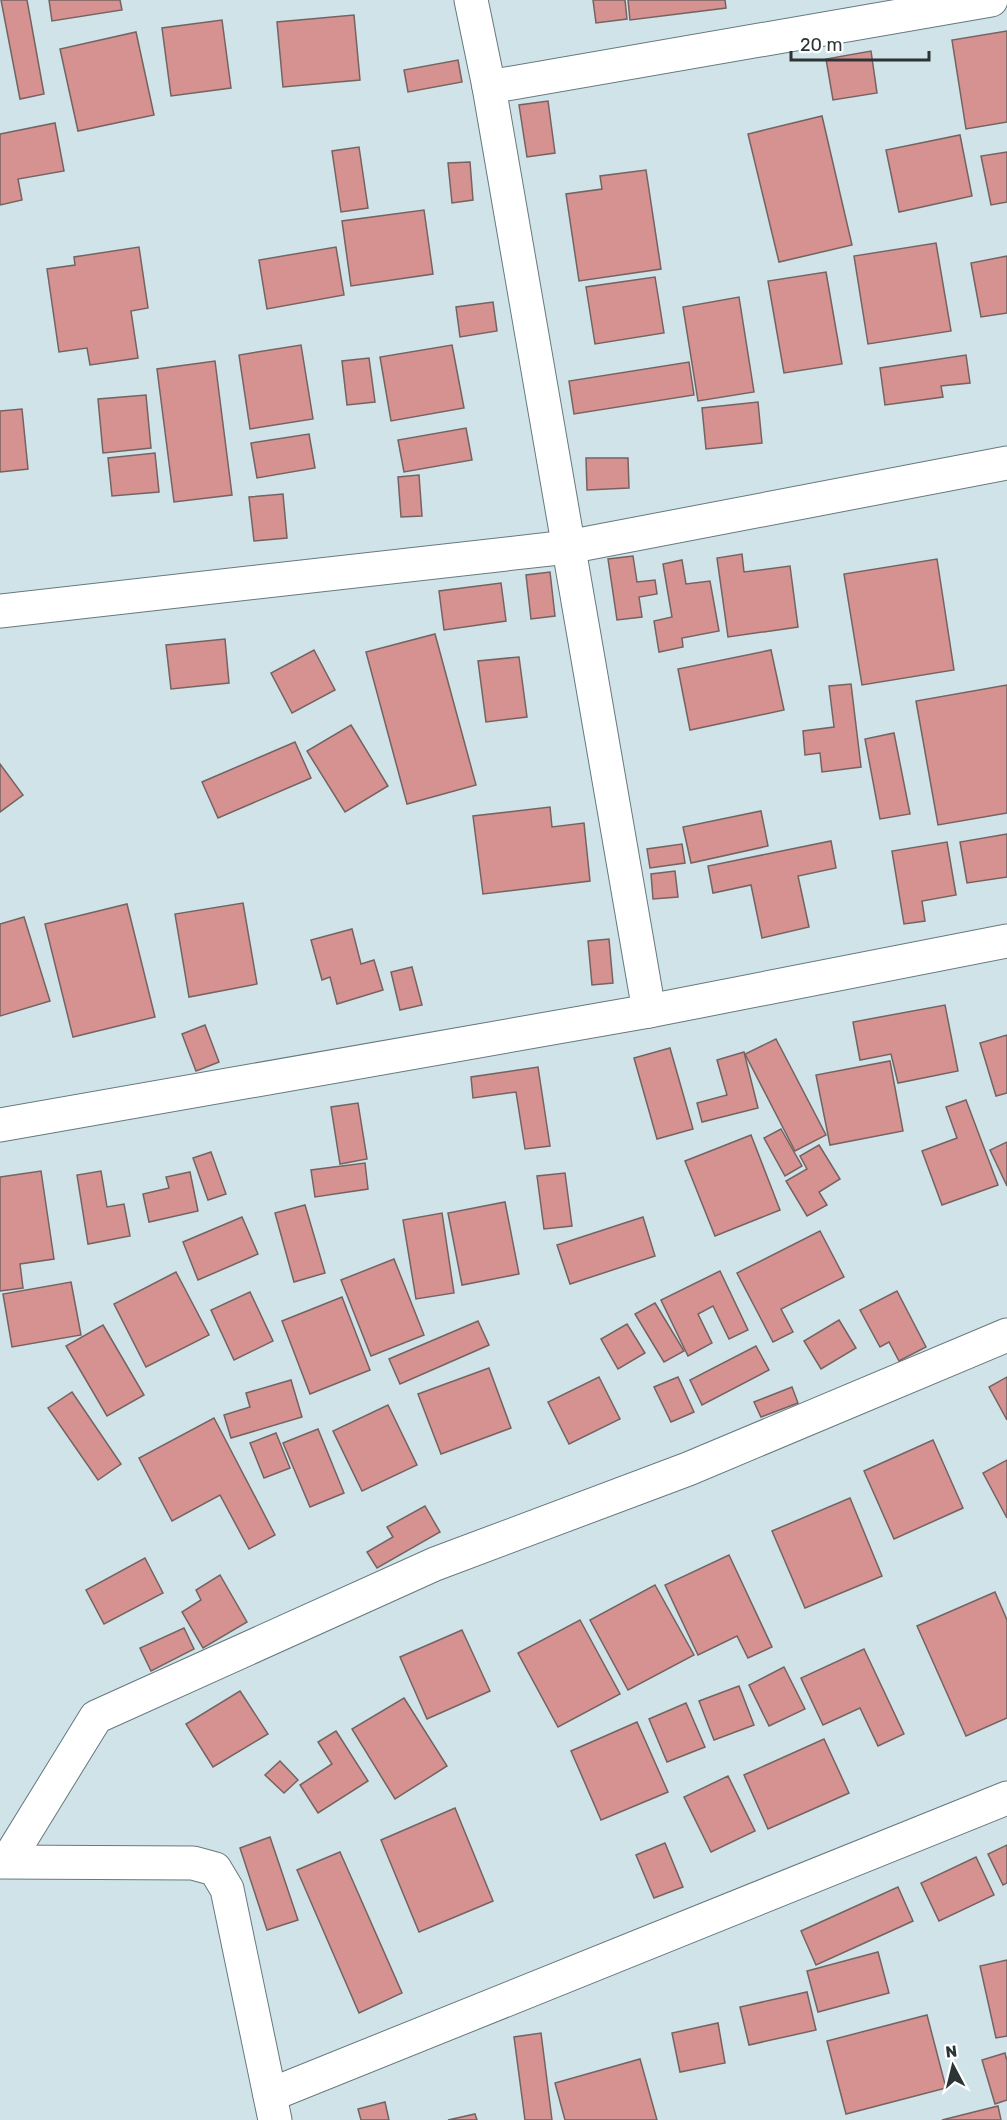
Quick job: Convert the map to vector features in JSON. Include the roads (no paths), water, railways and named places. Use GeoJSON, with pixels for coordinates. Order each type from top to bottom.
{"type":"FeatureCollection","features":[{"type":"Feature","properties":{"kind":"street"},"geometry":{"type":"LineString","coordinates":[[471,0],[489,87],[649,1011]]}},
{"type":"Feature","properties":{"kind":"street"},"geometry":{"type":"LineString","coordinates":[[489,87],[991,0]]}},
{"type":"Feature","properties":{"kind":"street"},"geometry":{"type":"LineString","coordinates":[[0,611],[568,548],[1007,463]]}},
{"type":"Feature","properties":{"kind":"street"},"geometry":{"type":"LineString","coordinates":[[0,1125],[649,1011],[1007,941]]}},
{"type":"Feature","properties":{"kind":"street"},"geometry":{"type":"LineString","coordinates":[[4,1861],[96,1717],[435,1564],[688,1469],[1007,1335]]}},
{"type":"Feature","properties":{"kind":"street"},"geometry":{"type":"LineString","coordinates":[[4,1861],[193,1863],[215,1869],[227,1889],[273,2108],[1007,1798]]}}]}
